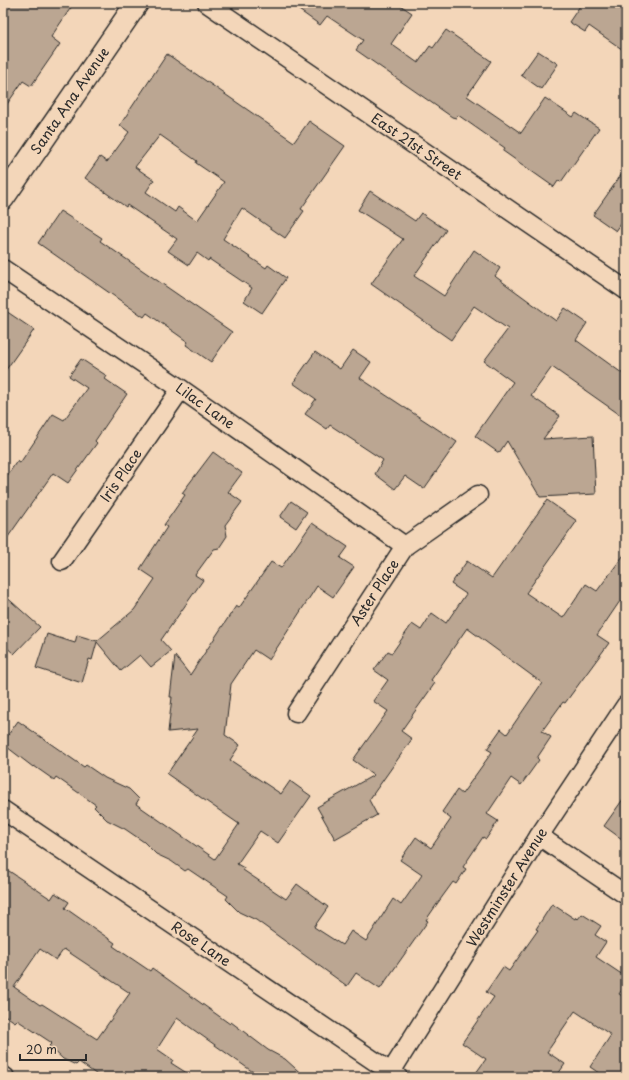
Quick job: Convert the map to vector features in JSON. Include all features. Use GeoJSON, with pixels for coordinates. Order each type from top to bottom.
{"type":"FeatureCollection","features":[{"type":"Feature","properties":{"kind":"street","name":"Santa Ana Avenue"},"geometry":{"type":"LineString","coordinates":[[3,198],[137,3]]}},
{"type":"Feature","properties":{"kind":"street","name":"East 21st Street"},"geometry":{"type":"LineString","coordinates":[[207,3],[626,290]]}},
{"type":"Feature","properties":{"kind":"street","name":"Lilac Lane"},"geometry":{"type":"LineString","coordinates":[[3,268],[181,389],[405,546]]}},
{"type":"Feature","properties":{"kind":"street","name":"Iris Place"},"geometry":{"type":"LineString","coordinates":[[62,561],[181,389]]}},
{"type":"Feature","properties":{"kind":"street","name":"Aster Place"},"geometry":{"type":"LineString","coordinates":[[296,713],[405,546],[478,496]]}},
{"type":"Feature","properties":{"kind":"street","name":"Westminster Avenue"},"geometry":{"type":"LineString","coordinates":[[394,1074],[540,836],[626,705]]}},
{"type":"Feature","properties":{"kind":"street","name":"Rose Lane"},"geometry":{"type":"LineString","coordinates":[[3,810],[394,1074]]}},
{"type":"Feature","properties":{"kind":"street"},"geometry":{"type":"LineString","coordinates":[[540,836],[626,895]]}},
{"type":"Feature","properties":{"kind":"building"},"geometry":{"type":"Polygon","coordinates":[[[3,3],[74,3],[51,37],[60,44],[31,86],[23,81],[3,110],[3,3]]]}},
{"type":"Feature","properties":{"kind":"building"},"geometry":{"type":"Polygon","coordinates":[[[289,3],[397,3],[412,13],[391,44],[418,63],[430,46],[433,48],[446,30],[491,61],[467,96],[521,133],[545,98],[573,117],[576,113],[599,128],[561,182],[558,181],[554,187],[503,151],[505,148],[458,115],[456,118],[452,117],[356,50],[363,40],[327,16],[320,25],[289,3]]]}},
{"type":"Feature","properties":{"kind":"building"},"geometry":{"type":"Polygon","coordinates":[[[582,3],[626,3],[626,52],[589,26],[585,32],[569,22],[582,3]]]}},
{"type":"Feature","properties":{"kind":"building"},"geometry":{"type":"Polygon","coordinates":[[[538,51],[558,64],[541,89],[521,75],[538,51]]]}},
{"type":"Feature","properties":{"kind":"building"},"geometry":{"type":"Polygon","coordinates":[[[167,54],[294,142],[309,121],[345,146],[301,209],[304,211],[285,238],[242,208],[223,239],[266,268],[268,265],[286,278],[262,313],[244,301],[252,288],[209,259],[208,261],[197,253],[189,265],[168,251],[177,239],[127,205],[126,207],[85,178],[100,157],[107,162],[129,132],[120,125],[167,54]],[[160,135],[135,167],[154,180],[146,192],[175,212],[178,207],[197,221],[224,182],[196,163],[197,161],[160,135]]]}},
{"type":"Feature","properties":{"kind":"building"},"geometry":{"type":"Polygon","coordinates":[[[626,168],[626,217],[616,231],[593,215],[626,168]]]}},
{"type":"Feature","properties":{"kind":"building"},"geometry":{"type":"Polygon","coordinates":[[[370,191],[415,221],[421,213],[446,230],[414,276],[444,296],[474,250],[500,268],[495,276],[496,277],[556,321],[565,308],[587,323],[576,340],[626,376],[626,419],[552,367],[531,396],[560,416],[543,439],[593,436],[596,494],[540,497],[507,441],[499,453],[475,436],[513,382],[484,361],[508,329],[474,306],[451,340],[371,284],[403,239],[358,210],[370,191]]]}},
{"type":"Feature","properties":{"kind":"building"},"geometry":{"type":"Polygon","coordinates":[[[60,211],[102,238],[100,241],[232,332],[211,362],[186,345],[188,342],[147,313],[144,317],[38,243],[60,211]]]}},
{"type":"Feature","properties":{"kind":"building"},"geometry":{"type":"Polygon","coordinates":[[[3,309],[34,330],[3,374],[3,309]]]}},
{"type":"Feature","properties":{"kind":"building"},"geometry":{"type":"Polygon","coordinates":[[[353,350],[371,362],[360,378],[457,442],[424,489],[405,476],[395,489],[375,474],[383,460],[330,425],[327,429],[305,414],[316,399],[293,383],[315,352],[340,369],[353,350]]]}},
{"type":"Feature","properties":{"kind":"building"},"geometry":{"type":"Polygon","coordinates":[[[81,359],[107,376],[105,379],[127,394],[95,441],[97,443],[68,483],[53,473],[3,544],[3,482],[17,461],[20,463],[53,414],[64,420],[87,388],[69,376],[81,359]]]}},
{"type":"Feature","properties":{"kind":"building"},"geometry":{"type":"Polygon","coordinates":[[[213,452],[242,473],[228,492],[242,502],[225,525],[227,536],[219,548],[214,549],[195,575],[203,580],[161,640],[171,651],[151,667],[140,655],[121,671],[97,642],[92,660],[89,659],[82,683],[36,668],[47,634],[75,643],[77,635],[97,641],[134,610],[155,579],[140,569],[167,527],[164,525],[185,495],[182,493],[213,452]]]}},
{"type":"Feature","properties":{"kind":"building"},"geometry":{"type":"Polygon","coordinates":[[[547,500],[577,521],[526,593],[563,618],[586,584],[597,591],[626,552],[626,606],[620,601],[597,635],[609,643],[565,703],[563,702],[542,731],[551,737],[537,758],[539,760],[521,785],[511,778],[487,814],[498,821],[486,839],[483,837],[463,867],[466,869],[456,884],[453,882],[437,904],[426,920],[428,921],[380,989],[356,973],[347,986],[256,920],[239,912],[226,899],[228,896],[188,869],[185,871],[171,861],[156,854],[144,842],[125,829],[107,820],[94,807],[96,805],[56,777],[54,780],[34,766],[33,767],[3,744],[18,721],[84,767],[86,765],[105,778],[129,789],[139,799],[136,804],[215,859],[239,824],[167,774],[198,729],[168,732],[172,697],[170,697],[175,656],[190,675],[236,606],[239,608],[271,562],[281,568],[312,523],[348,547],[340,558],[354,567],[333,597],[317,586],[269,660],[254,650],[231,684],[225,735],[240,745],[230,760],[281,794],[290,781],[311,796],[278,843],[260,831],[237,864],[244,868],[243,870],[286,899],[297,884],[328,907],[314,927],[342,945],[351,931],[366,941],[393,899],[401,905],[422,875],[400,860],[416,837],[431,848],[451,819],[442,812],[457,790],[462,794],[492,752],[487,749],[501,729],[507,734],[542,683],[467,628],[431,680],[435,683],[401,731],[412,739],[369,800],[377,815],[335,839],[317,807],[374,775],[353,760],[388,711],[373,701],[388,680],[374,670],[388,651],[392,653],[412,624],[421,630],[432,613],[446,623],[466,594],[451,584],[467,561],[492,578],[547,500]]]}},
{"type":"Feature","properties":{"kind":"building"},"geometry":{"type":"Polygon","coordinates":[[[291,501],[307,512],[296,528],[280,517],[291,501]]]}},
{"type":"Feature","properties":{"kind":"building"},"geometry":{"type":"Polygon","coordinates":[[[3,594],[40,627],[14,654],[3,644],[3,594]]]}},
{"type":"Feature","properties":{"kind":"building"},"geometry":{"type":"Polygon","coordinates":[[[626,795],[626,842],[604,826],[626,795]]]}},
{"type":"Feature","properties":{"kind":"building"},"geometry":{"type":"Polygon","coordinates":[[[3,867],[51,899],[55,893],[69,902],[65,908],[115,943],[113,946],[150,971],[152,968],[230,1024],[231,1022],[268,1050],[285,1059],[305,1077],[260,1077],[177,1018],[157,1049],[173,1060],[171,1063],[193,1077],[100,1077],[79,1062],[76,1065],[63,1059],[49,1046],[52,1043],[17,1020],[15,1022],[3,1014],[3,867]],[[40,949],[14,987],[40,1005],[42,1004],[97,1039],[130,993],[64,949],[56,960],[40,949]]]}},
{"type":"Feature","properties":{"kind":"building"},"geometry":{"type":"Polygon","coordinates":[[[552,904],[575,919],[576,917],[578,919],[582,914],[601,926],[595,935],[606,942],[596,957],[626,977],[626,984],[619,994],[626,998],[626,1077],[605,1077],[590,1067],[611,1035],[575,1011],[547,1052],[565,1064],[556,1077],[473,1077],[486,1059],[462,1043],[494,997],[486,992],[503,967],[509,971],[538,930],[536,929],[552,904]]]}}]}
